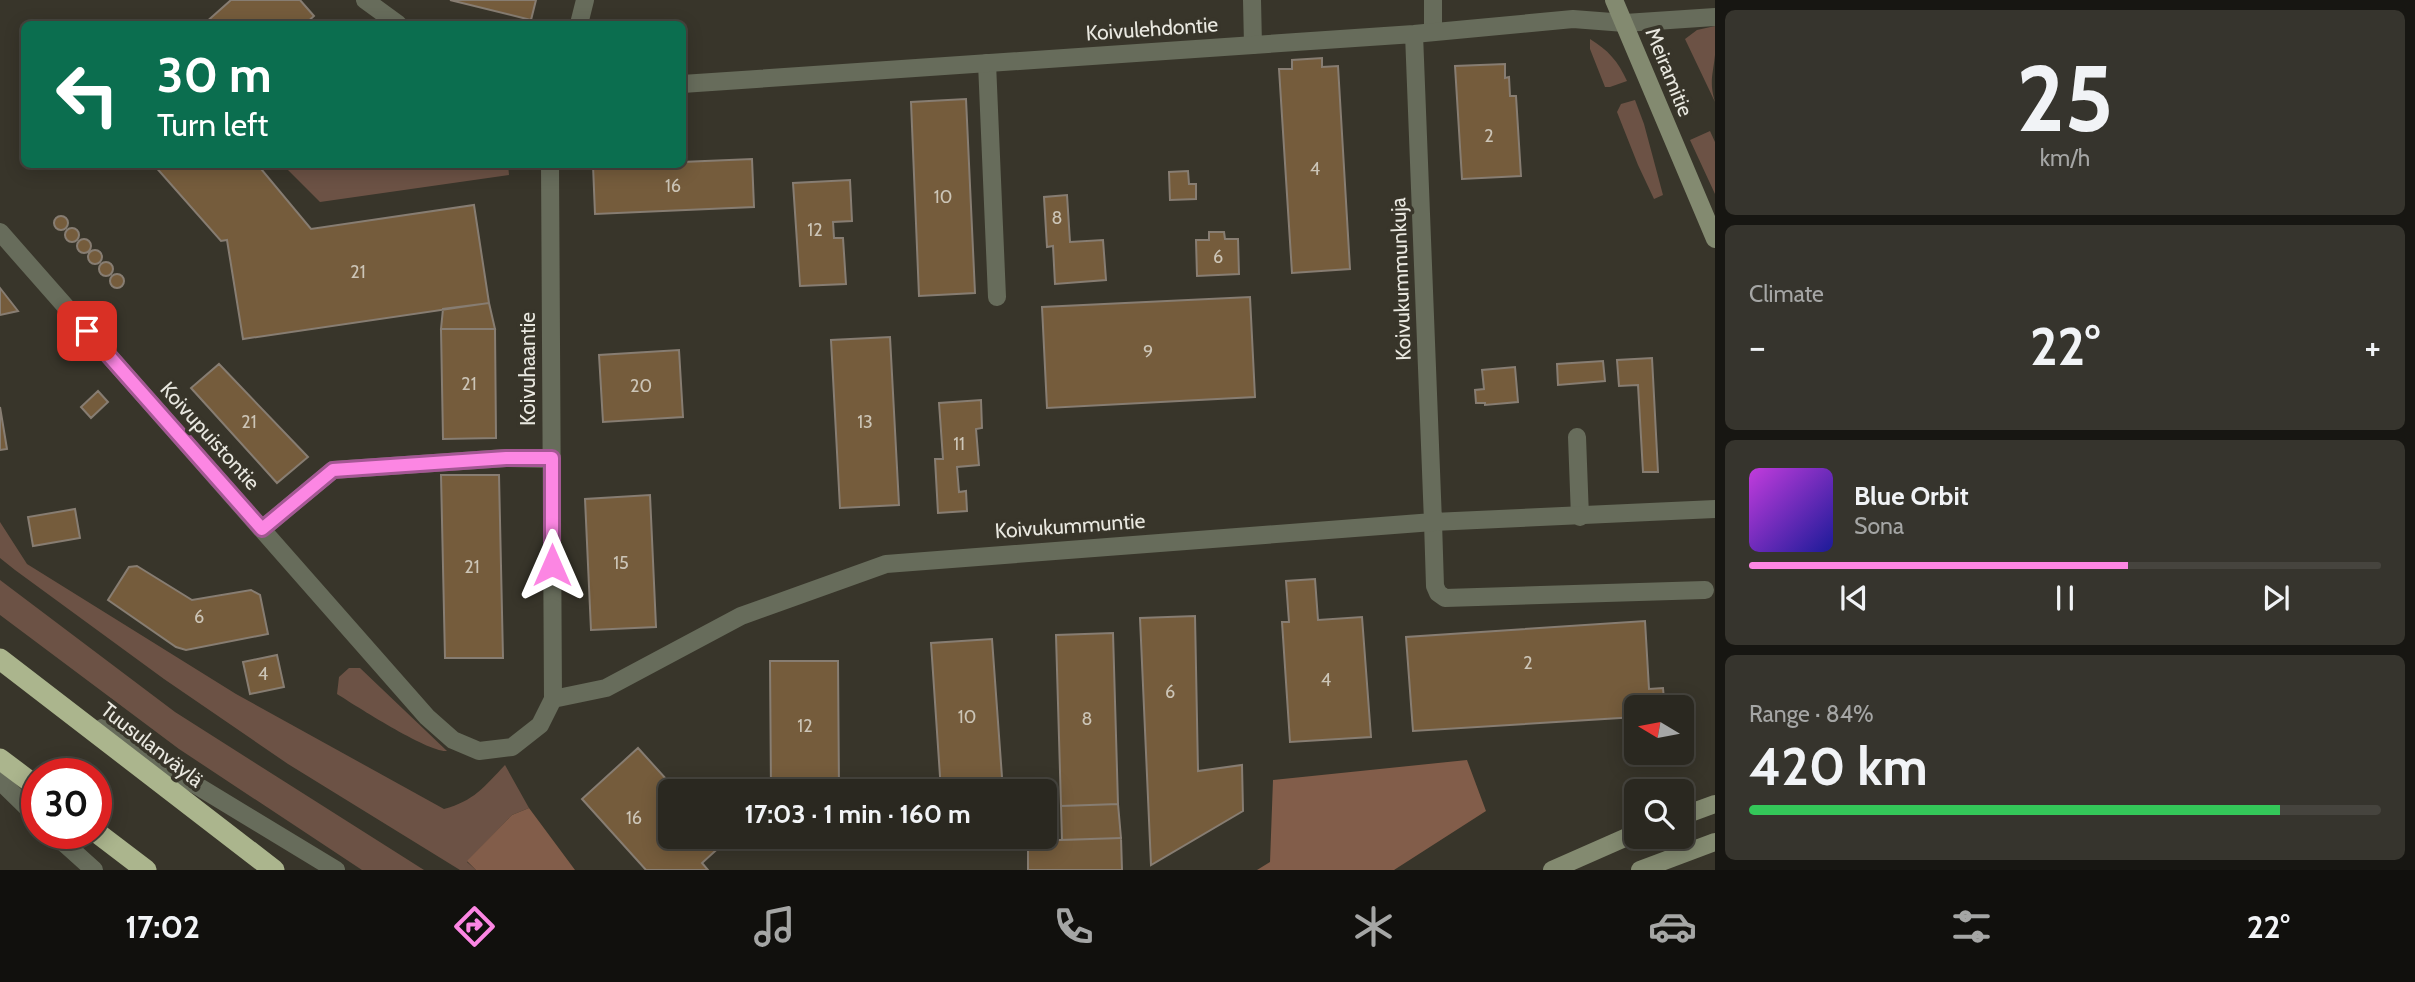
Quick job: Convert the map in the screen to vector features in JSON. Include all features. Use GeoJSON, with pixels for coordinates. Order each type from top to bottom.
{"type":"FeatureCollection","features":[{"type":"Feature","properties":{"kind":"highway","name":"Tuusulanväylä"},"geometry":{"type":"LineString","coordinates":[[0,659],[274,870]]}},
{"type":"Feature","properties":{"kind":"highway"},"geometry":{"type":"LineString","coordinates":[[0,759],[21,775]]}},
{"type":"Feature","properties":{"kind":"highway"},"geometry":{"type":"LineString","coordinates":[[112,844],[146,870]]}},
{"type":"Feature","properties":{"kind":"main road","name":"Meiramitie"},"geometry":{"type":"LineString","coordinates":[[1614,0],[1715,239]]}},
{"type":"Feature","properties":{"kind":"main road"},"geometry":{"type":"LineString","coordinates":[[1694,812],[1715,804]]}},
{"type":"Feature","properties":{"kind":"main road"},"geometry":{"type":"LineString","coordinates":[[1552,870],[1624,838]]}},
{"type":"Feature","properties":{"kind":"main road"},"geometry":{"type":"LineString","coordinates":[[1640,870],[1715,842]]}},
{"type":"Feature","properties":{"kind":"street"},"geometry":{"type":"LineString","coordinates":[[365,0],[394,21]]}},
{"type":"Feature","properties":{"kind":"street"},"geometry":{"type":"LineString","coordinates":[[580,21],[585,0]]}},
{"type":"Feature","properties":{"kind":"street"},"geometry":{"type":"LineString","coordinates":[[1252,0],[1253,45]]}},
{"type":"Feature","properties":{"kind":"street"},"geometry":{"type":"LineString","coordinates":[[1433,0],[1433,32]]}},
{"type":"Feature","properties":{"kind":"street","name":"Koivulehdontie"},"geometry":{"type":"LineString","coordinates":[[686,84],[1414,34],[1573,19],[1625,23],[1715,17]]}},
{"type":"Feature","properties":{"kind":"street","name":"Koivukummunkuja"},"geometry":{"type":"LineString","coordinates":[[1414,34],[1435,586],[1438,593],[1445,598],[1705,590]]}},
{"type":"Feature","properties":{"kind":"street"},"geometry":{"type":"LineString","coordinates":[[987,63],[997,298]]}},
{"type":"Feature","properties":{"kind":"street","name":"Koivuhaantie"},"geometry":{"type":"LineString","coordinates":[[550,168],[553,699]]}},
{"type":"Feature","properties":{"kind":"street","name":"Koivupuistontie"},"geometry":{"type":"LineString","coordinates":[[0,232],[427,717],[453,740],[479,751],[512,747],[540,725],[553,699]]}},
{"type":"Feature","properties":{"kind":"street"},"geometry":{"type":"LineString","coordinates":[[1577,438],[1580,517]]}},
{"type":"Feature","properties":{"kind":"street"},"geometry":{"type":"LineString","coordinates":[[262,529],[333,470],[506,458],[552,458]]}},
{"type":"Feature","properties":{"kind":"street","name":"Koivukummuntie"},"geometry":{"type":"LineString","coordinates":[[553,699],[606,688],[741,616],[886,564],[1433,522],[1715,509]]}},
{"type":"Feature","properties":{"kind":"street"},"geometry":{"type":"LineString","coordinates":[[45,693],[335,870]]}},
{"type":"Feature","properties":{"kind":"street"},"geometry":{"type":"LineString","coordinates":[[0,781],[21,801]]}},
{"type":"Feature","properties":{"kind":"street"},"geometry":{"type":"LineString","coordinates":[[71,849],[94,870]]}},
{"type":"Feature","properties":{"kind":"shaded area"},"geometry":{"type":"Polygon","coordinates":[[[1715,26],[1712,83],[1715,102],[1685,39],[1697,30],[1715,26]]]}},
{"type":"Feature","properties":{"kind":"shaded area"},"geometry":{"type":"Polygon","coordinates":[[[1590,39],[1612,57],[1627,81],[1605,87],[1590,49],[1590,39]]]}},
{"type":"Feature","properties":{"kind":"shaded area"},"geometry":{"type":"Polygon","coordinates":[[[1635,100],[1663,195],[1654,199],[1617,112],[1621,104],[1635,100]]]}},
{"type":"Feature","properties":{"kind":"shaded area"},"geometry":{"type":"Polygon","coordinates":[[[1710,131],[1715,142],[1715,194],[1690,140],[1710,131]]]}},
{"type":"Feature","properties":{"kind":"shaded area"},"geometry":{"type":"Polygon","coordinates":[[[286,168],[508,168],[509,175],[320,202],[286,168]]]}},
{"type":"Feature","properties":{"kind":"shaded area"},"geometry":{"type":"Polygon","coordinates":[[[0,522],[27,564],[236,694],[444,809],[471,797],[505,765],[529,808],[512,815],[467,862],[476,870],[460,870],[288,764],[164,679],[15,570],[0,558],[0,522]]]}},
{"type":"Feature","properties":{"kind":"shaded area"},"geometry":{"type":"Polygon","coordinates":[[[0,580],[175,712],[424,870],[362,870],[179,749],[0,615],[0,580]]]}},
{"type":"Feature","properties":{"kind":"shaded area"},"geometry":{"type":"Polygon","coordinates":[[[349,668],[360,668],[447,751],[438,750],[409,737],[337,694],[339,677],[349,668]]]}},
{"type":"Feature","properties":{"kind":"shaded area"},"geometry":{"type":"Polygon","coordinates":[[[1467,760],[1486,811],[1394,870],[1257,870],[1270,862],[1273,780],[1467,760]]]}},
{"type":"Feature","properties":{"kind":"shaded area"},"geometry":{"type":"Polygon","coordinates":[[[529,808],[575,870],[476,870],[467,861],[512,815],[529,808]]]}},
{"type":"Feature","properties":{"kind":"building"},"geometry":{"type":"Polygon","coordinates":[[[231,0],[300,0],[314,16],[308,21],[207,21],[231,0]]]}},
{"type":"Feature","properties":{"kind":"building"},"geometry":{"type":"Polygon","coordinates":[[[450,0],[536,0],[531,20],[450,0]]]}},
{"type":"Feature","properties":{"kind":"building"},"geometry":{"type":"Polygon","coordinates":[[[1322,58],[1322,67],[1338,66],[1350,269],[1292,273],[1279,69],[1292,69],[1292,60],[1322,58]]]}},
{"type":"Feature","properties":{"kind":"building"},"geometry":{"type":"Polygon","coordinates":[[[1505,64],[1505,78],[1509,77],[1510,96],[1516,96],[1521,176],[1462,179],[1455,66],[1505,64]]]}},
{"type":"Feature","properties":{"kind":"building"},"geometry":{"type":"Polygon","coordinates":[[[966,99],[975,293],[919,296],[911,102],[966,99]]]}},
{"type":"Feature","properties":{"kind":"building"},"geometry":{"type":"Polygon","coordinates":[[[752,159],[754,207],[595,214],[593,168],[686,168],[686,162],[752,159]]]}},
{"type":"Feature","properties":{"kind":"building"},"geometry":{"type":"Polygon","coordinates":[[[157,168],[260,168],[311,229],[474,205],[489,303],[243,339],[227,240],[221,241],[157,168]]]}},
{"type":"Feature","properties":{"kind":"building"},"geometry":{"type":"Polygon","coordinates":[[[1188,171],[1189,184],[1196,184],[1196,199],[1170,200],[1169,172],[1188,171]]]}},
{"type":"Feature","properties":{"kind":"building"},"geometry":{"type":"Polygon","coordinates":[[[850,180],[852,221],[833,222],[834,238],[843,238],[846,284],[800,286],[793,183],[850,180]]]}},
{"type":"Feature","properties":{"kind":"building"},"geometry":{"type":"Polygon","coordinates":[[[1067,195],[1070,242],[1103,240],[1106,280],[1055,284],[1053,246],[1047,247],[1044,197],[1067,195]]]}},
{"type":"Feature","properties":{"kind":"building"},"geometry":{"type":"Polygon","coordinates":[[[61,216],[66,218],[66,228],[61,230],[56,228],[54,223],[56,218],[61,216]]]}},
{"type":"Feature","properties":{"kind":"building"},"geometry":{"type":"Polygon","coordinates":[[[72,228],[77,230],[77,240],[72,242],[67,240],[65,235],[67,230],[72,228]]]}},
{"type":"Feature","properties":{"kind":"building"},"geometry":{"type":"Polygon","coordinates":[[[1209,232],[1224,232],[1225,239],[1238,239],[1239,274],[1197,276],[1196,240],[1209,240],[1209,232]]]}},
{"type":"Feature","properties":{"kind":"building"},"geometry":{"type":"Polygon","coordinates":[[[84,239],[89,241],[89,251],[84,253],[79,251],[77,246],[79,241],[84,239]]]}},
{"type":"Feature","properties":{"kind":"building"},"geometry":{"type":"Polygon","coordinates":[[[95,250],[100,252],[100,262],[95,264],[90,262],[88,257],[90,252],[95,250]]]}},
{"type":"Feature","properties":{"kind":"building"},"geometry":{"type":"Polygon","coordinates":[[[106,262],[111,264],[111,274],[106,276],[101,274],[99,269],[101,264],[106,262]]]}},
{"type":"Feature","properties":{"kind":"building"},"geometry":{"type":"Polygon","coordinates":[[[117,274],[122,276],[122,286],[117,288],[112,286],[110,281],[112,276],[117,274]]]}},
{"type":"Feature","properties":{"kind":"building"},"geometry":{"type":"Polygon","coordinates":[[[0,288],[18,311],[0,315],[0,288]]]}},
{"type":"Feature","properties":{"kind":"building"},"geometry":{"type":"Polygon","coordinates":[[[1250,297],[1255,397],[1047,408],[1042,307],[1250,297]]]}},
{"type":"Feature","properties":{"kind":"building"},"geometry":{"type":"Polygon","coordinates":[[[489,303],[495,329],[441,329],[443,309],[489,303]]]}},
{"type":"Feature","properties":{"kind":"building"},"geometry":{"type":"Polygon","coordinates":[[[441,329],[495,329],[496,438],[443,439],[441,329]]]}},
{"type":"Feature","properties":{"kind":"building"},"geometry":{"type":"Polygon","coordinates":[[[890,337],[899,505],[840,508],[831,340],[890,337]]]}},
{"type":"Feature","properties":{"kind":"building"},"geometry":{"type":"Polygon","coordinates":[[[679,350],[683,417],[603,422],[599,355],[679,350]]]}},
{"type":"Feature","properties":{"kind":"building"},"geometry":{"type":"Polygon","coordinates":[[[1652,358],[1658,472],[1643,472],[1638,385],[1619,386],[1617,360],[1652,358]]]}},
{"type":"Feature","properties":{"kind":"building"},"geometry":{"type":"Polygon","coordinates":[[[1603,361],[1605,381],[1558,385],[1557,364],[1603,361]]]}},
{"type":"Feature","properties":{"kind":"building"},"geometry":{"type":"Polygon","coordinates":[[[219,364],[308,457],[277,483],[191,388],[219,364]]]}},
{"type":"Feature","properties":{"kind":"building"},"geometry":{"type":"Polygon","coordinates":[[[1515,367],[1518,402],[1485,405],[1476,403],[1475,390],[1484,389],[1482,370],[1515,367]]]}},
{"type":"Feature","properties":{"kind":"building"},"geometry":{"type":"Polygon","coordinates":[[[98,391],[108,402],[91,418],[81,407],[98,391]]]}},
{"type":"Feature","properties":{"kind":"building"},"geometry":{"type":"Polygon","coordinates":[[[981,400],[982,428],[976,429],[979,465],[957,467],[959,492],[966,491],[967,511],[938,513],[935,459],[943,459],[939,403],[981,400]]]}},
{"type":"Feature","properties":{"kind":"building"},"geometry":{"type":"Polygon","coordinates":[[[0,407],[7,449],[0,450],[0,407]]]}},
{"type":"Feature","properties":{"kind":"building"},"geometry":{"type":"Polygon","coordinates":[[[441,475],[499,475],[503,658],[445,658],[441,475]]]}},
{"type":"Feature","properties":{"kind":"building"},"geometry":{"type":"Polygon","coordinates":[[[650,495],[656,627],[591,630],[585,499],[650,495]]]}},
{"type":"Feature","properties":{"kind":"building"},"geometry":{"type":"Polygon","coordinates":[[[75,509],[80,538],[33,546],[28,517],[75,509]]]}},
{"type":"Feature","properties":{"kind":"building"},"geometry":{"type":"Polygon","coordinates":[[[137,566],[192,600],[251,590],[260,595],[268,634],[186,650],[176,647],[108,600],[129,567],[137,566]]]}},
{"type":"Feature","properties":{"kind":"building"},"geometry":{"type":"Polygon","coordinates":[[[1315,579],[1318,620],[1362,617],[1371,737],[1290,742],[1282,622],[1289,622],[1286,581],[1315,579]]]}},
{"type":"Feature","properties":{"kind":"building"},"geometry":{"type":"Polygon","coordinates":[[[1195,616],[1198,771],[1242,765],[1243,811],[1151,865],[1140,618],[1195,616]]]}},
{"type":"Feature","properties":{"kind":"building"},"geometry":{"type":"Polygon","coordinates":[[[1645,621],[1649,689],[1663,688],[1664,695],[1624,695],[1624,718],[1413,731],[1406,637],[1645,621]]]}},
{"type":"Feature","properties":{"kind":"building"},"geometry":{"type":"Polygon","coordinates":[[[1113,633],[1118,804],[1061,806],[1056,635],[1113,633]]]}},
{"type":"Feature","properties":{"kind":"building"},"geometry":{"type":"Polygon","coordinates":[[[992,639],[1002,779],[940,779],[931,643],[992,639]]]}},
{"type":"Feature","properties":{"kind":"building"},"geometry":{"type":"Polygon","coordinates":[[[277,655],[284,687],[250,694],[243,662],[277,655]]]}},
{"type":"Feature","properties":{"kind":"building"},"geometry":{"type":"Polygon","coordinates":[[[770,661],[838,661],[839,779],[771,779],[770,661]]]}},
{"type":"Feature","properties":{"kind":"building"},"geometry":{"type":"Polygon","coordinates":[[[638,748],[666,779],[658,779],[658,849],[717,849],[702,863],[708,870],[646,870],[582,799],[638,748]]]}},
{"type":"Feature","properties":{"kind":"building"},"geometry":{"type":"Polygon","coordinates":[[[1118,804],[1121,838],[1062,840],[1061,806],[1118,804]]]}},
{"type":"Feature","properties":{"kind":"building"},"geometry":{"type":"Polygon","coordinates":[[[1121,838],[1122,870],[1028,870],[1028,849],[1057,849],[1057,840],[1121,838]]]}},
{"type":"Feature","properties":{"kind":"route"},"geometry":{"type":"LineString","coordinates":[[87,331],[262,529],[333,470],[506,458],[552,458],[552,565]]}}]}
